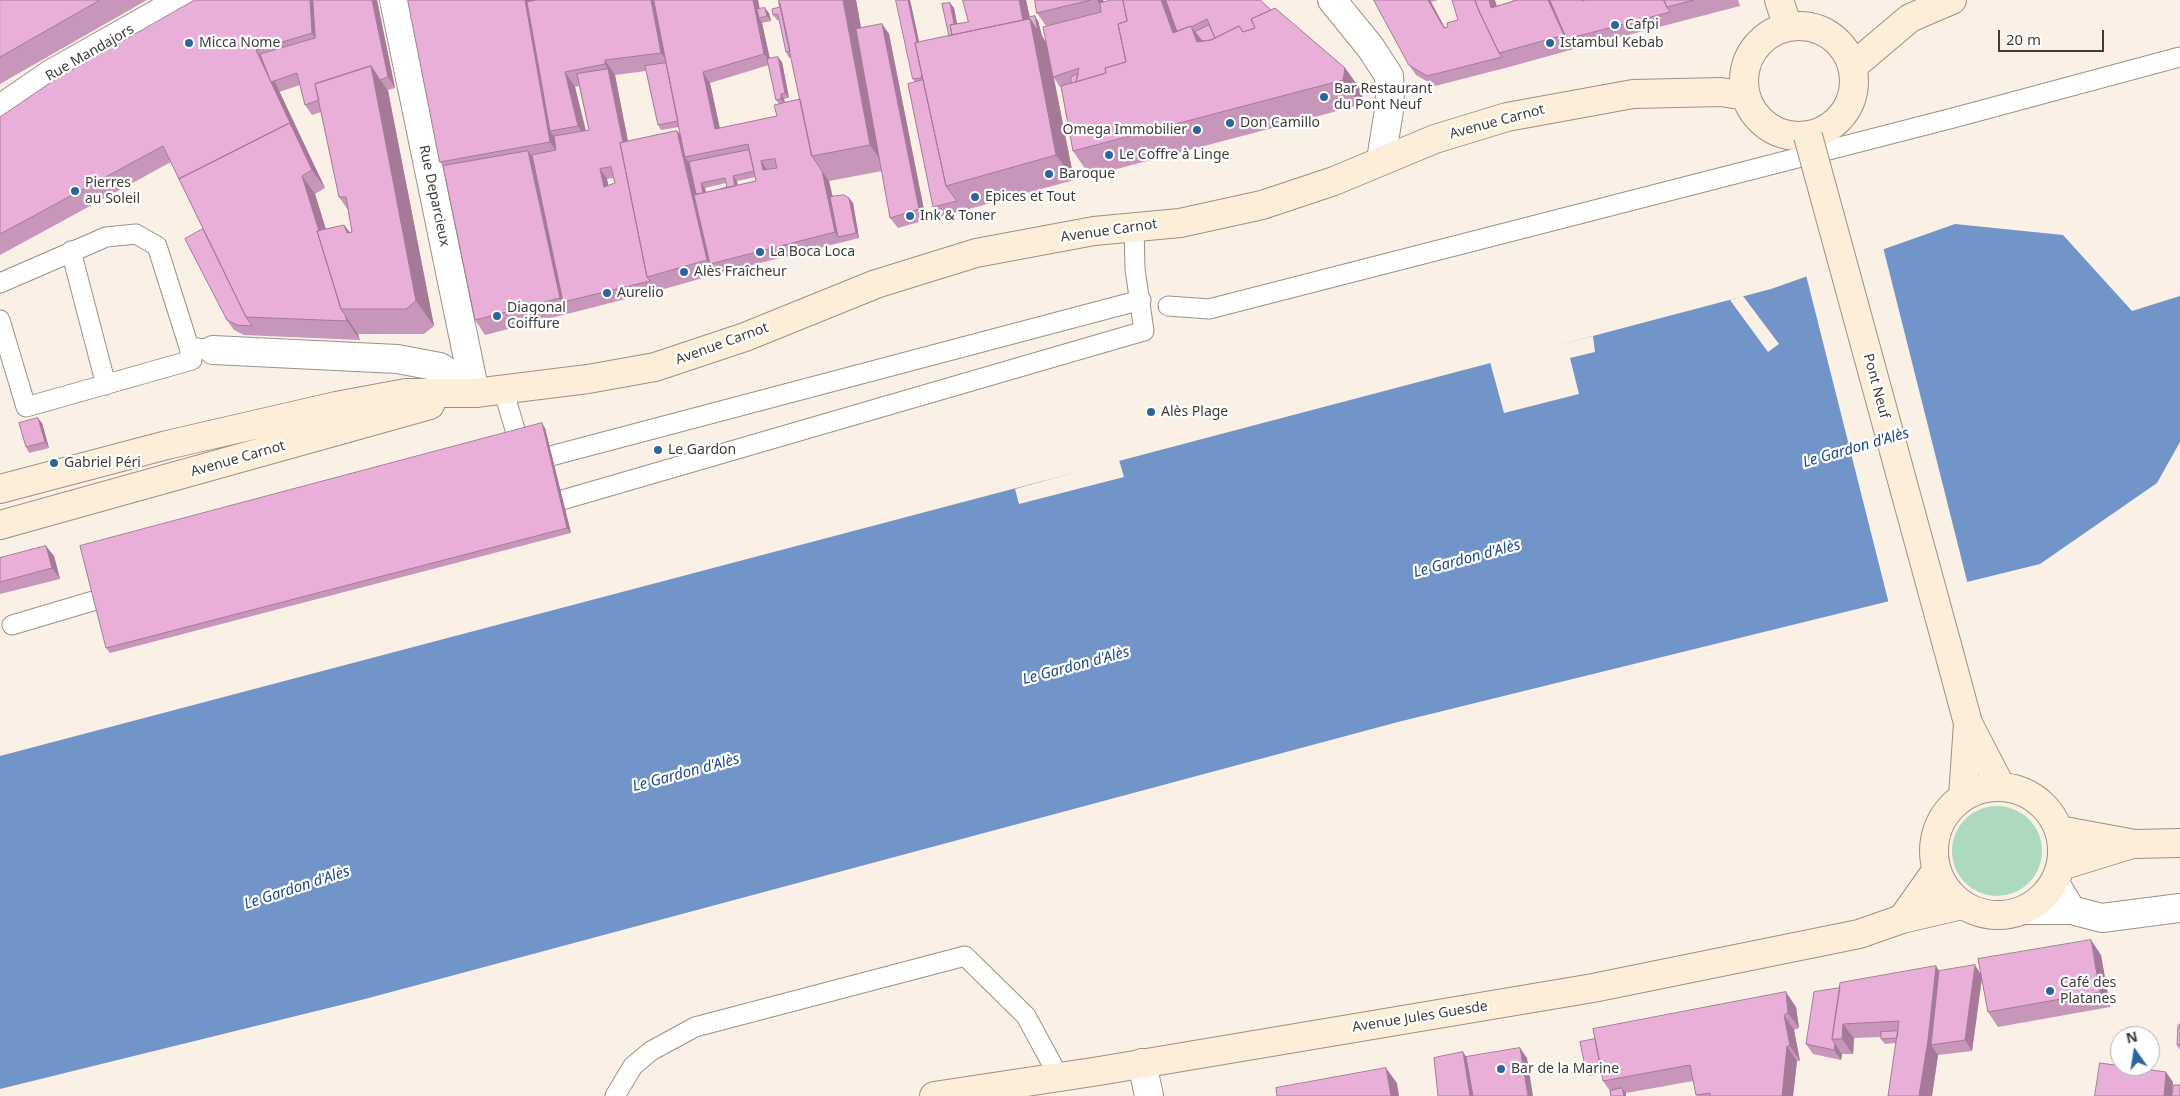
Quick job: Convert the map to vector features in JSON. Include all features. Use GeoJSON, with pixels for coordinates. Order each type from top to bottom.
{"type":"FeatureCollection","features":[{"type":"Feature","properties":{"kind":"main road"},"geometry":{"type":"LineString","coordinates":[[1779,0],[1788,27]]}},
{"type":"Feature","properties":{"kind":"main road"},"geometry":{"type":"LineString","coordinates":[[1852,67],[1910,18],[1952,0]]}},
{"type":"Feature","properties":{"kind":"main road"},"geometry":{"type":"LineString","coordinates":[[1804,26],[1820,31],[1834,40],[1846,52],[1852,67],[1854,85],[1850,103],[1839,118],[1825,129],[1808,136],[1792,136],[1776,132],[1763,123],[1752,111],[1746,96],[1744,78],[1747,61],[1757,45],[1771,34],[1788,27],[1804,26]]}},
{"type":"Feature","properties":{"kind":"main road","name":"Avenue Carnot"},"geometry":{"type":"LineString","coordinates":[[0,489],[167,445],[336,406],[406,393],[475,392],[655,367],[745,337],[876,284],[976,253],[1134,226],[1180,223],[1262,205],[1334,181],[1435,139],[1507,118],[1556,107],[1634,94],[1721,92],[1746,96]]}},
{"type":"Feature","properties":{"kind":"main road","name":"Pont Neuf"},"geometry":{"type":"LineString","coordinates":[[1808,136],[1968,723],[2001,787]]}},
{"type":"Feature","properties":{"kind":"main road","name":"Avenue Carnot"},"geometry":{"type":"LineString","coordinates":[[0,525],[475,392]]}},
{"type":"Feature","properties":{"kind":"main road","name":"Pont Neuf"},"geometry":{"type":"LineString","coordinates":[[1963,797],[1968,723]]}},
{"type":"Feature","properties":{"kind":"main road"},"geometry":{"type":"LineString","coordinates":[[2001,787],[2020,790],[2037,799],[2050,813],[2059,830],[2063,848],[2058,874],[2043,898],[2026,910],[2004,916],[1982,914],[1962,905],[1946,890],[1936,871],[1933,850],[1937,830],[1947,811],[1963,797],[1981,788],[2001,787]]}},
{"type":"Feature","properties":{"kind":"main road"},"geometry":{"type":"LineString","coordinates":[[2059,830],[2135,844],[2180,843]]}},
{"type":"Feature","properties":{"kind":"main road"},"geometry":{"type":"LineString","coordinates":[[2058,874],[2135,844]]}},
{"type":"Feature","properties":{"kind":"main road"},"geometry":{"type":"LineString","coordinates":[[1902,919],[1936,871]]}},
{"type":"Feature","properties":{"kind":"main road","name":"Avenue Jules Guesde"},"geometry":{"type":"LineString","coordinates":[[934,1096],[1059,1077],[1602,986],[1859,934],[1902,919],[1962,905]]}},
{"type":"Feature","properties":{"kind":"street","name":"Rue Mandajors"},"geometry":{"type":"LineString","coordinates":[[0,109],[51,74],[182,0]]}},
{"type":"Feature","properties":{"kind":"street","name":"Rue Deparcieux"},"geometry":{"type":"LineString","coordinates":[[394,0],[475,392]]}},
{"type":"Feature","properties":{"kind":"street"},"geometry":{"type":"LineString","coordinates":[[1332,0],[1371,48],[1390,76],[1390,104],[1381,160]]}},
{"type":"Feature","properties":{"kind":"street"},"geometry":{"type":"LineString","coordinates":[[201,348],[397,359],[440,367],[475,392]]}},
{"type":"Feature","properties":{"kind":"street"},"geometry":{"type":"LineString","coordinates":[[2058,874],[2072,910]]}},
{"type":"Feature","properties":{"kind":"street"},"geometry":{"type":"LineString","coordinates":[[2026,910],[2072,910],[2102,918],[2180,908]]}},
{"type":"Feature","properties":{"kind":"street"},"geometry":{"type":"LineString","coordinates":[[1142,1063],[1148,1096]]}},
{"type":"Feature","properties":{"kind":"lane"},"geometry":{"type":"LineString","coordinates":[[1168,306],[1209,309],[1953,118],[2180,56]]}},
{"type":"Feature","properties":{"kind":"lane"},"geometry":{"type":"LineString","coordinates":[[506,468],[531,485],[1144,331],[1135,269],[1134,226]]}},
{"type":"Feature","properties":{"kind":"lane"},"geometry":{"type":"LineString","coordinates":[[0,282],[106,237],[136,234],[157,246],[201,348],[192,360],[26,407],[0,320]]}},
{"type":"Feature","properties":{"kind":"lane"},"geometry":{"type":"LineString","coordinates":[[71,251],[106,385]]}},
{"type":"Feature","properties":{"kind":"lane"},"geometry":{"type":"LineString","coordinates":[[531,485],[1141,300]]}},
{"type":"Feature","properties":{"kind":"lane"},"geometry":{"type":"LineString","coordinates":[[503,389],[531,485],[518,513]]}},
{"type":"Feature","properties":{"kind":"lane"},"geometry":{"type":"LineString","coordinates":[[12,625],[103,598]]}},
{"type":"Feature","properties":{"kind":"lane"},"geometry":{"type":"LineString","coordinates":[[616,1096],[633,1066],[651,1051],[695,1027],[965,956],[1026,1016],[1059,1077]]}},
{"type":"Feature","properties":{"kind":"green space"},"geometry":{"type":"Polygon","coordinates":[[[1997,806],[2014,810],[2029,819],[2038,834],[2042,851],[2038,868],[2029,883],[2014,892],[1997,896],[1980,892],[1965,883],[1956,868],[1952,851],[1956,834],[1965,819],[1980,810],[1997,806]]]}},
{"type":"Feature","properties":{"kind":"water","name":"Le Gardon d'Alès"},"geometry":{"type":"Polygon","coordinates":[[[1955,224],[2063,235],[2132,311],[2180,296],[2180,442],[2157,483],[2040,564],[1398,722],[365,999],[0,1089],[0,756],[1771,289],[1955,224]]]}},
{"type":"Feature","properties":{"kind":"pier"},"geometry":{"type":"Polygon","coordinates":[[[1883,247],[1968,585],[1889,604],[1806,275],[1883,247]]]}},
{"type":"Feature","properties":{"kind":"pier"},"geometry":{"type":"Polygon","coordinates":[[[1743,296],[1779,344],[1768,352],[1730,300],[1743,296]]]}},
{"type":"Feature","properties":{"kind":"pier"},"geometry":{"type":"Polygon","coordinates":[[[1593,336],[1595,352],[1570,358],[1579,394],[1504,413],[1490,362],[1593,336]]]}},
{"type":"Feature","properties":{"kind":"pier"},"geometry":{"type":"Polygon","coordinates":[[[1119,460],[1124,477],[1019,504],[1015,489],[1119,460]]]}},
{"type":"Feature","properties":{"kind":"building"},"geometry":{"type":"Polygon","coordinates":[[[0,0],[100,0],[0,57],[0,0]]]}},
{"type":"Feature","properties":{"kind":"building"},"geometry":{"type":"Polygon","coordinates":[[[195,0],[310,0],[312,33],[256,50],[292,127],[290,123],[179,179],[163,146],[0,234],[0,117],[56,79],[195,0]]]}},
{"type":"Feature","properties":{"kind":"building"},"geometry":{"type":"Polygon","coordinates":[[[313,0],[372,0],[388,77],[380,80],[371,66],[315,84],[319,100],[305,105],[297,73],[271,82],[260,54],[315,38],[313,0]]]}},
{"type":"Feature","properties":{"kind":"building"},"geometry":{"type":"Polygon","coordinates":[[[408,0],[525,0],[550,142],[440,162],[408,0]]]}},
{"type":"Feature","properties":{"kind":"building"},"geometry":{"type":"Polygon","coordinates":[[[537,0],[651,0],[661,53],[605,60],[605,64],[565,72],[578,126],[550,131],[527,2],[537,0]]]}},
{"type":"Feature","properties":{"kind":"building"},"geometry":{"type":"Polygon","coordinates":[[[654,0],[753,0],[764,54],[703,72],[715,129],[777,116],[774,105],[800,99],[812,156],[822,171],[835,232],[710,264],[694,195],[756,181],[748,144],[685,157],[654,0]],[[775,159],[761,161],[763,170],[777,168],[775,159]]]}},
{"type":"Feature","properties":{"kind":"building"},"geometry":{"type":"Polygon","coordinates":[[[779,0],[843,0],[870,145],[812,156],[779,0]]]}},
{"type":"Feature","properties":{"kind":"building"},"geometry":{"type":"Polygon","coordinates":[[[896,0],[908,0],[917,42],[915,43],[921,78],[913,79],[896,0]]]}},
{"type":"Feature","properties":{"kind":"building"},"geometry":{"type":"Polygon","coordinates":[[[963,0],[1019,0],[1023,20],[952,35],[950,25],[968,22],[963,0]]]}},
{"type":"Feature","properties":{"kind":"building"},"geometry":{"type":"Polygon","coordinates":[[[1035,0],[1091,0],[1037,13],[1035,0]]]}},
{"type":"Feature","properties":{"kind":"building"},"geometry":{"type":"Polygon","coordinates":[[[1123,0],[1127,21],[1118,24],[1126,62],[1105,68],[1106,73],[1076,82],[1079,68],[1053,77],[1043,27],[1101,12],[1100,3],[1123,0]]]}},
{"type":"Feature","properties":{"kind":"building"},"geometry":{"type":"Polygon","coordinates":[[[1123,0],[1161,0],[1173,33],[1191,26],[1197,42],[1211,40],[1239,26],[1243,32],[1255,28],[1251,19],[1275,8],[1345,68],[1343,80],[1073,151],[1061,86],[1106,73],[1105,68],[1126,62],[1118,24],[1127,21],[1123,0]]]}},
{"type":"Feature","properties":{"kind":"building"},"geometry":{"type":"Polygon","coordinates":[[[1166,0],[1260,0],[1271,10],[1251,19],[1255,28],[1243,32],[1239,26],[1215,38],[1207,19],[1177,31],[1166,0]]]}},
{"type":"Feature","properties":{"kind":"building"},"geometry":{"type":"Polygon","coordinates":[[[1374,0],[1428,0],[1444,28],[1448,27],[1447,23],[1458,20],[1452,0],[1475,0],[1502,57],[1427,76],[1409,65],[1374,0]]]}},
{"type":"Feature","properties":{"kind":"building"},"geometry":{"type":"Polygon","coordinates":[[[1475,0],[1489,0],[1491,8],[1517,0],[1548,0],[1564,35],[1499,53],[1475,0]]]}},
{"type":"Feature","properties":{"kind":"building"},"geometry":{"type":"Polygon","coordinates":[[[1550,0],[1664,0],[1670,12],[1567,39],[1550,0]]]}},
{"type":"Feature","properties":{"kind":"building"},"geometry":{"type":"Polygon","coordinates":[[[1664,0],[1694,0],[1667,7],[1664,0]]]}},
{"type":"Feature","properties":{"kind":"building"},"geometry":{"type":"Polygon","coordinates":[[[780,3],[790,51],[786,52],[778,14],[773,15],[772,9],[780,7],[780,3]]]}},
{"type":"Feature","properties":{"kind":"building"},"geometry":{"type":"Polygon","coordinates":[[[950,3],[954,24],[950,25],[952,35],[949,36],[942,4],[950,3]]]}},
{"type":"Feature","properties":{"kind":"building"},"geometry":{"type":"Polygon","coordinates":[[[765,8],[767,16],[759,18],[757,9],[765,8]]]}},
{"type":"Feature","properties":{"kind":"building"},"geometry":{"type":"Polygon","coordinates":[[[1035,16],[1038,31],[1030,19],[1027,18],[1035,16]]]}},
{"type":"Feature","properties":{"kind":"building"},"geometry":{"type":"Polygon","coordinates":[[[1030,19],[1056,155],[946,186],[915,43],[1030,19]]]}},
{"type":"Feature","properties":{"kind":"building"},"geometry":{"type":"Polygon","coordinates":[[[882,24],[919,209],[890,218],[856,29],[882,24]]]}},
{"type":"Feature","properties":{"kind":"building"},"geometry":{"type":"Polygon","coordinates":[[[1209,25],[1215,38],[1202,41],[1195,32],[1209,25]]]}},
{"type":"Feature","properties":{"kind":"building"},"geometry":{"type":"Polygon","coordinates":[[[778,57],[785,93],[781,94],[781,99],[776,100],[767,59],[778,57]]]}},
{"type":"Feature","properties":{"kind":"building"},"geometry":{"type":"Polygon","coordinates":[[[666,63],[678,121],[658,125],[645,66],[666,63]]]}},
{"type":"Feature","properties":{"kind":"building"},"geometry":{"type":"Polygon","coordinates":[[[371,66],[416,301],[406,309],[341,309],[317,231],[344,225],[347,233],[352,232],[346,197],[339,197],[315,84],[371,66]]]}},
{"type":"Feature","properties":{"kind":"building"},"geometry":{"type":"Polygon","coordinates":[[[608,69],[623,142],[620,143],[647,277],[650,281],[563,302],[532,155],[556,150],[554,136],[589,130],[577,74],[608,69]],[[611,167],[600,169],[604,187],[615,183],[611,167]]]}},
{"type":"Feature","properties":{"kind":"building"},"geometry":{"type":"Polygon","coordinates":[[[1078,74],[1076,82],[1071,83],[1071,77],[1078,74]]]}},
{"type":"Feature","properties":{"kind":"building"},"geometry":{"type":"Polygon","coordinates":[[[923,80],[946,186],[957,201],[933,207],[908,84],[923,80]]]}},
{"type":"Feature","properties":{"kind":"building"},"geometry":{"type":"Polygon","coordinates":[[[290,123],[312,170],[302,176],[341,309],[347,321],[246,317],[179,179],[290,123]]]}},
{"type":"Feature","properties":{"kind":"building"},"geometry":{"type":"Polygon","coordinates":[[[677,131],[707,260],[647,277],[620,143],[677,131]]]}},
{"type":"Feature","properties":{"kind":"building"},"geometry":{"type":"Polygon","coordinates":[[[749,150],[754,171],[733,176],[735,186],[721,189],[727,187],[725,178],[701,183],[703,193],[696,194],[689,162],[749,150]]]}},
{"type":"Feature","properties":{"kind":"building"},"geometry":{"type":"Polygon","coordinates":[[[528,151],[560,298],[475,320],[443,166],[528,151]]]}},
{"type":"Feature","properties":{"kind":"building"},"geometry":{"type":"Polygon","coordinates":[[[844,195],[849,198],[856,233],[838,237],[830,197],[844,195]]]}},
{"type":"Feature","properties":{"kind":"building"},"geometry":{"type":"Polygon","coordinates":[[[203,229],[252,326],[237,325],[227,320],[185,239],[203,229]]]}},
{"type":"Feature","properties":{"kind":"building"},"geometry":{"type":"Polygon","coordinates":[[[38,418],[45,442],[26,447],[19,423],[38,418]]]}},
{"type":"Feature","properties":{"kind":"building"},"geometry":{"type":"Polygon","coordinates":[[[542,423],[567,528],[106,648],[80,546],[542,423]]]}},
{"type":"Feature","properties":{"kind":"building"},"geometry":{"type":"Polygon","coordinates":[[[46,546],[52,568],[0,582],[0,558],[46,546]]]}},
{"type":"Feature","properties":{"kind":"building","name":"Café des Platanes"},"geometry":{"type":"Polygon","coordinates":[[[2091,940],[2100,992],[1988,1012],[1978,959],[2091,940]]]}},
{"type":"Feature","properties":{"kind":"building"},"geometry":{"type":"Polygon","coordinates":[[[1975,965],[1965,1040],[1931,1045],[1939,971],[1975,965]]]}},
{"type":"Feature","properties":{"kind":"building"},"geometry":{"type":"Polygon","coordinates":[[[1936,966],[1928,1040],[1919,1096],[1888,1096],[1899,1021],[1843,1024],[1842,1039],[1832,1039],[1840,983],[1936,966]]]}},
{"type":"Feature","properties":{"kind":"building"},"geometry":{"type":"Polygon","coordinates":[[[1840,988],[1832,1039],[1835,1044],[1834,1050],[1806,1044],[1814,992],[1840,988]]]}},
{"type":"Feature","properties":{"kind":"building"},"geometry":{"type":"Polygon","coordinates":[[[1786,992],[1788,1013],[1784,1015],[1790,1046],[1787,1046],[1782,1096],[1710,1096],[1710,1093],[1696,1095],[1690,1065],[1603,1081],[1593,1029],[1786,992]]]}},
{"type":"Feature","properties":{"kind":"building"},"geometry":{"type":"Polygon","coordinates":[[[2180,1024],[2180,1044],[2177,1045],[2178,1026],[2180,1024]]]}},
{"type":"Feature","properties":{"kind":"building"},"geometry":{"type":"Polygon","coordinates":[[[1898,1031],[1897,1038],[1881,1039],[1881,1032],[1898,1031]]]}},
{"type":"Feature","properties":{"kind":"building"},"geometry":{"type":"Polygon","coordinates":[[[1595,1039],[1601,1068],[1586,1071],[1580,1042],[1595,1039]]]}},
{"type":"Feature","properties":{"kind":"building"},"geometry":{"type":"Polygon","coordinates":[[[1520,1048],[1528,1096],[1473,1096],[1466,1057],[1520,1048]]]}},
{"type":"Feature","properties":{"kind":"building"},"geometry":{"type":"Polygon","coordinates":[[[1463,1052],[1470,1096],[1438,1096],[1434,1058],[1463,1052]]]}},
{"type":"Feature","properties":{"kind":"building"},"geometry":{"type":"Polygon","coordinates":[[[2100,1063],[2110,1064],[2110,1076],[2160,1076],[2160,1071],[2166,1072],[2164,1096],[2095,1096],[2100,1063]]]}},
{"type":"Feature","properties":{"kind":"building"},"geometry":{"type":"Polygon","coordinates":[[[1386,1068],[1391,1096],[1277,1096],[1276,1088],[1386,1068]]]}},
{"type":"Feature","properties":{"kind":"building"},"geometry":{"type":"Polygon","coordinates":[[[2174,1085],[2180,1085],[2180,1096],[2172,1096],[2174,1085]]]}},
{"type":"Feature","properties":{"kind":"building"},"geometry":{"type":"Polygon","coordinates":[[[1622,1088],[1624,1096],[1611,1096],[1610,1091],[1622,1088]]]}},
{"type":"Feature","properties":{"kind":"place","name":"Cafpi"},"geometry":{"type":"Point","coordinates":[1615,25]}},
{"type":"Feature","properties":{"kind":"place","name":"Micca Nome"},"geometry":{"type":"Point","coordinates":[189,43]}},
{"type":"Feature","properties":{"kind":"place","name":"Istambul Kebab"},"geometry":{"type":"Point","coordinates":[1550,43]}},
{"type":"Feature","properties":{"kind":"place","name":"Bar Restaurant du Pont Neuf"},"geometry":{"type":"Point","coordinates":[1324,97]}},
{"type":"Feature","properties":{"kind":"place","name":"Don Camillo"},"geometry":{"type":"Point","coordinates":[1230,123]}},
{"type":"Feature","properties":{"kind":"place","name":"Omega Immobilier"},"geometry":{"type":"Point","coordinates":[1197,130]}},
{"type":"Feature","properties":{"kind":"place","name":"Le Coffre à Linge"},"geometry":{"type":"Point","coordinates":[1109,155]}},
{"type":"Feature","properties":{"kind":"place","name":"Baroque"},"geometry":{"type":"Point","coordinates":[1049,174]}},
{"type":"Feature","properties":{"kind":"place","name":"Pierres au Soleil"},"geometry":{"type":"Point","coordinates":[75,191]}},
{"type":"Feature","properties":{"kind":"place","name":"Epices et Tout"},"geometry":{"type":"Point","coordinates":[975,197]}},
{"type":"Feature","properties":{"kind":"place","name":"Ink & Toner"},"geometry":{"type":"Point","coordinates":[910,216]}},
{"type":"Feature","properties":{"kind":"place","name":"La Boca Loca"},"geometry":{"type":"Point","coordinates":[760,252]}},
{"type":"Feature","properties":{"kind":"place","name":"Alès Fraîcheur"},"geometry":{"type":"Point","coordinates":[684,272]}},
{"type":"Feature","properties":{"kind":"place","name":"Aurelio"},"geometry":{"type":"Point","coordinates":[607,293]}},
{"type":"Feature","properties":{"kind":"place","name":"Diagonal Coiffure"},"geometry":{"type":"Point","coordinates":[497,316]}},
{"type":"Feature","properties":{"kind":"place","name":"Alès Plage"},"geometry":{"type":"Point","coordinates":[1151,412]}},
{"type":"Feature","properties":{"kind":"place","name":"Le Gardon"},"geometry":{"type":"Point","coordinates":[658,450]}},
{"type":"Feature","properties":{"kind":"place","name":"Gabriel Péri"},"geometry":{"type":"Point","coordinates":[54,463]}},
{"type":"Feature","properties":{"kind":"place","name":"Café des Platanes"},"geometry":{"type":"Point","coordinates":[2050,991]}},
{"type":"Feature","properties":{"kind":"place","name":"Bar de la Marine"},"geometry":{"type":"Point","coordinates":[1501,1069]}}]}
